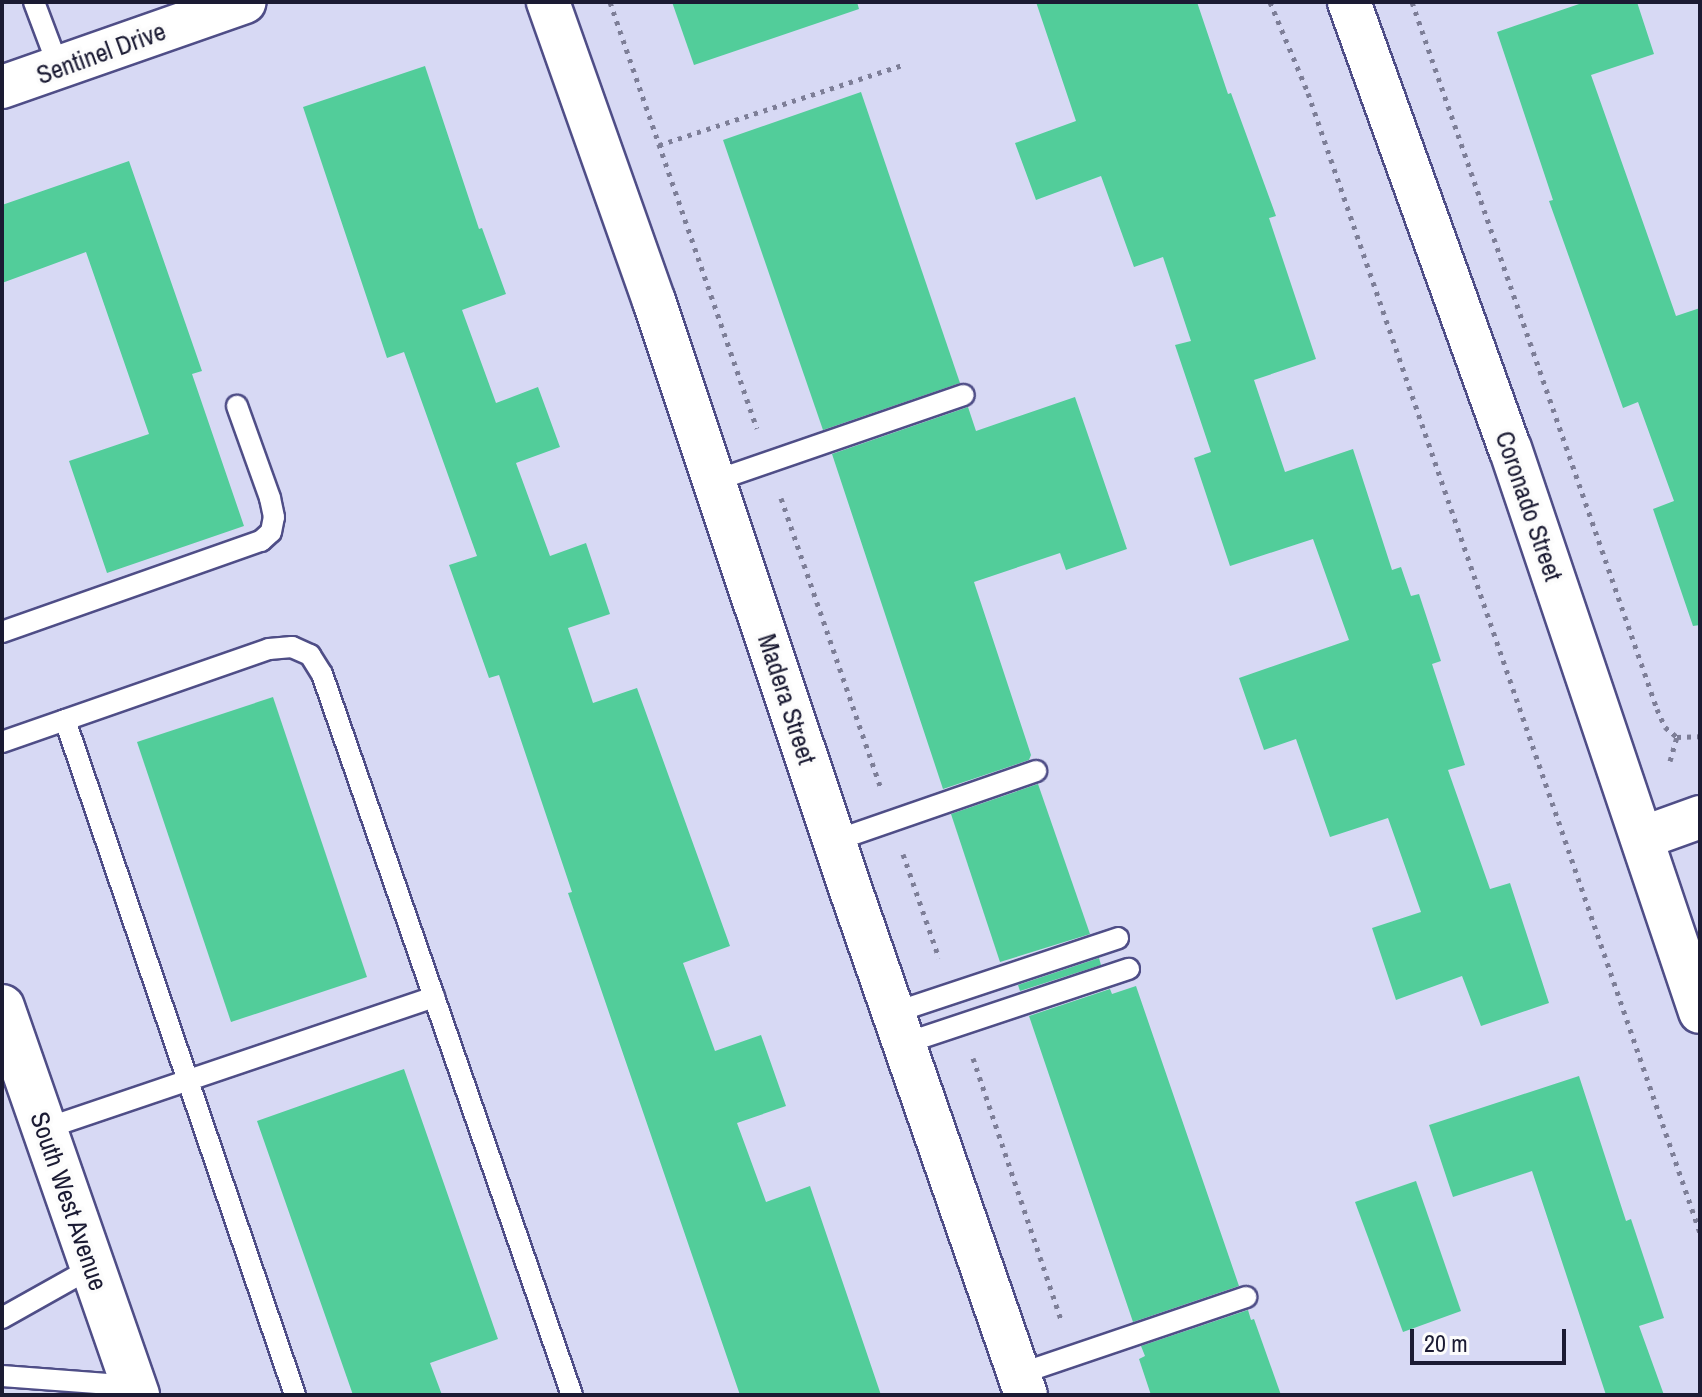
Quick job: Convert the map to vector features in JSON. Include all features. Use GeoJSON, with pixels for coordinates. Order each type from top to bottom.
{"type":"FeatureCollection","features":[{"type":"Feature","properties":{"kind":"street","name":"Sentinel Drive"},"geometry":{"type":"LineString","coordinates":[[2,87],[245,2]]}},
{"type":"Feature","properties":{"kind":"street","name":"Madera Street"},"geometry":{"type":"LineString","coordinates":[[548,2],[1022,1385]]}},
{"type":"Feature","properties":{"kind":"street","name":"Coronado Street"},"geometry":{"type":"LineString","coordinates":[[1349,2],[1510,448],[1700,1012]]}},
{"type":"Feature","properties":{"kind":"street"},"geometry":{"type":"LineString","coordinates":[[1642,838],[1700,817]]}},
{"type":"Feature","properties":{"kind":"street","name":"South West Avenue"},"geometry":{"type":"LineString","coordinates":[[2,1007],[135,1391]]}},
{"type":"Feature","properties":{"kind":"lane"},"geometry":{"type":"LineString","coordinates":[[34,2],[59,68]]}},
{"type":"Feature","properties":{"kind":"lane"},"geometry":{"type":"LineString","coordinates":[[714,481],[964,395]]}},
{"type":"Feature","properties":{"kind":"lane"},"geometry":{"type":"LineString","coordinates":[[2,632],[38,608],[261,541],[271,532],[274,517],[270,498],[237,406]]}},
{"type":"Feature","properties":{"kind":"lane"},"geometry":{"type":"LineString","coordinates":[[2,742],[269,649],[292,647],[310,655],[322,674],[572,1395]]}},
{"type":"Feature","properties":{"kind":"lane"},"geometry":{"type":"LineString","coordinates":[[65,720],[295,1395]]}},
{"type":"Feature","properties":{"kind":"lane"},"geometry":{"type":"LineString","coordinates":[[834,841],[1036,771]]}},
{"type":"Feature","properties":{"kind":"lane"},"geometry":{"type":"LineString","coordinates":[[901,1028],[1118,938]]}},
{"type":"Feature","properties":{"kind":"lane"},"geometry":{"type":"LineString","coordinates":[[901,1028],[1129,969]]}},
{"type":"Feature","properties":{"kind":"lane"},"geometry":{"type":"LineString","coordinates":[[44,1129],[434,997]]}},
{"type":"Feature","properties":{"kind":"lane"},"geometry":{"type":"LineString","coordinates":[[2,1318],[93,1267]]}},
{"type":"Feature","properties":{"kind":"lane"},"geometry":{"type":"LineString","coordinates":[[1022,1385],[1246,1297]]}},
{"type":"Feature","properties":{"kind":"lane"},"geometry":{"type":"LineString","coordinates":[[2,1376],[135,1391]]}},
{"type":"Feature","properties":{"kind":"path"},"geometry":{"type":"LineString","coordinates":[[610,2],[699,262]]}},
{"type":"Feature","properties":{"kind":"path"},"geometry":{"type":"LineString","coordinates":[[1270,2],[1318,123],[1700,1233]]}},
{"type":"Feature","properties":{"kind":"path"},"geometry":{"type":"LineString","coordinates":[[1412,2],[1657,709],[1665,727],[1677,737],[1700,736]]}},
{"type":"Feature","properties":{"kind":"path"},"geometry":{"type":"LineString","coordinates":[[659,145],[905,64]]}},
{"type":"Feature","properties":{"kind":"building"},"geometry":{"type":"Polygon","coordinates":[[[672,2],[857,2],[859,9],[694,65],[672,2]]]}},
{"type":"Feature","properties":{"kind":"building"},"geometry":{"type":"Polygon","coordinates":[[[1036,2],[1197,2],[1228,94],[1231,93],[1276,216],[1269,218],[1316,359],[1254,380],[1285,472],[1353,449],[1392,570],[1401,567],[1411,596],[1419,594],[1441,661],[1432,664],[1465,765],[1448,770],[1490,889],[1510,883],[1549,1003],[1481,1026],[1462,976],[1396,1000],[1372,928],[1421,912],[1388,818],[1330,837],[1296,739],[1264,750],[1239,678],[1349,640],[1313,539],[1230,566],[1194,458],[1211,452],[1175,345],[1191,341],[1163,257],[1134,267],[1101,176],[1036,200],[1015,143],[1076,121],[1036,2]]]}},
{"type":"Feature","properties":{"kind":"building"},"geometry":{"type":"Polygon","coordinates":[[[1585,2],[1637,2],[1654,54],[1591,75],[1676,316],[1700,308],[1700,625],[1693,626],[1653,509],[1674,501],[1638,402],[1623,408],[1549,201],[1553,200],[1497,32],[1585,2]]]}},
{"type":"Feature","properties":{"kind":"building"},"geometry":{"type":"Polygon","coordinates":[[[425,66],[479,229],[482,228],[506,294],[462,310],[496,403],[538,387],[560,447],[516,463],[550,556],[586,543],[610,614],[568,628],[593,703],[637,688],[730,946],[683,963],[715,1051],[761,1035],[786,1106],[737,1123],[766,1202],[810,1186],[881,1395],[740,1395],[568,893],[572,892],[499,675],[489,678],[449,565],[477,556],[404,352],[387,358],[303,107],[425,66]]]}},
{"type":"Feature","properties":{"kind":"building"},"geometry":{"type":"Polygon","coordinates":[[[861,92],[960,383],[823,430],[723,140],[861,92]]]}},
{"type":"Feature","properties":{"kind":"building"},"geometry":{"type":"Polygon","coordinates":[[[129,161],[202,371],[192,374],[244,526],[107,573],[69,461],[149,434],[86,252],[2,283],[2,205],[129,161]]]}},
{"type":"Feature","properties":{"kind":"building"},"geometry":{"type":"Polygon","coordinates":[[[1075,397],[1127,549],[1066,570],[1060,553],[974,582],[1031,755],[1029,760],[943,789],[832,454],[968,407],[976,431],[1075,397]]]}},
{"type":"Feature","properties":{"kind":"building"},"geometry":{"type":"Polygon","coordinates":[[[273,697],[367,977],[231,1022],[137,742],[273,697]]]}},
{"type":"Feature","properties":{"kind":"building"},"geometry":{"type":"Polygon","coordinates":[[[1038,784],[1090,934],[1000,962],[951,814],[1038,784]]]}},
{"type":"Feature","properties":{"kind":"building"},"geometry":{"type":"Polygon","coordinates":[[[1099,958],[1101,965],[1020,991],[1018,985],[1099,958]]]}},
{"type":"Feature","properties":{"kind":"building"},"geometry":{"type":"Polygon","coordinates":[[[1136,986],[1239,1286],[1133,1322],[1029,1016],[1110,989],[1112,994],[1136,986]]]}},
{"type":"Feature","properties":{"kind":"building"},"geometry":{"type":"Polygon","coordinates":[[[404,1069],[498,1339],[430,1363],[442,1395],[353,1395],[257,1121],[404,1069]]]}},
{"type":"Feature","properties":{"kind":"building"},"geometry":{"type":"Polygon","coordinates":[[[1579,1076],[1626,1221],[1631,1219],[1664,1318],[1639,1326],[1664,1395],[1606,1395],[1532,1171],[1453,1197],[1429,1125],[1579,1076]]]}},
{"type":"Feature","properties":{"kind":"building"},"geometry":{"type":"Polygon","coordinates":[[[1416,1181],[1461,1311],[1403,1332],[1355,1202],[1416,1181]]]}},
{"type":"Feature","properties":{"kind":"building"},"geometry":{"type":"Polygon","coordinates":[[[1248,1310],[1281,1395],[1151,1395],[1139,1359],[1145,1356],[1141,1346],[1248,1310]]]}}]}
